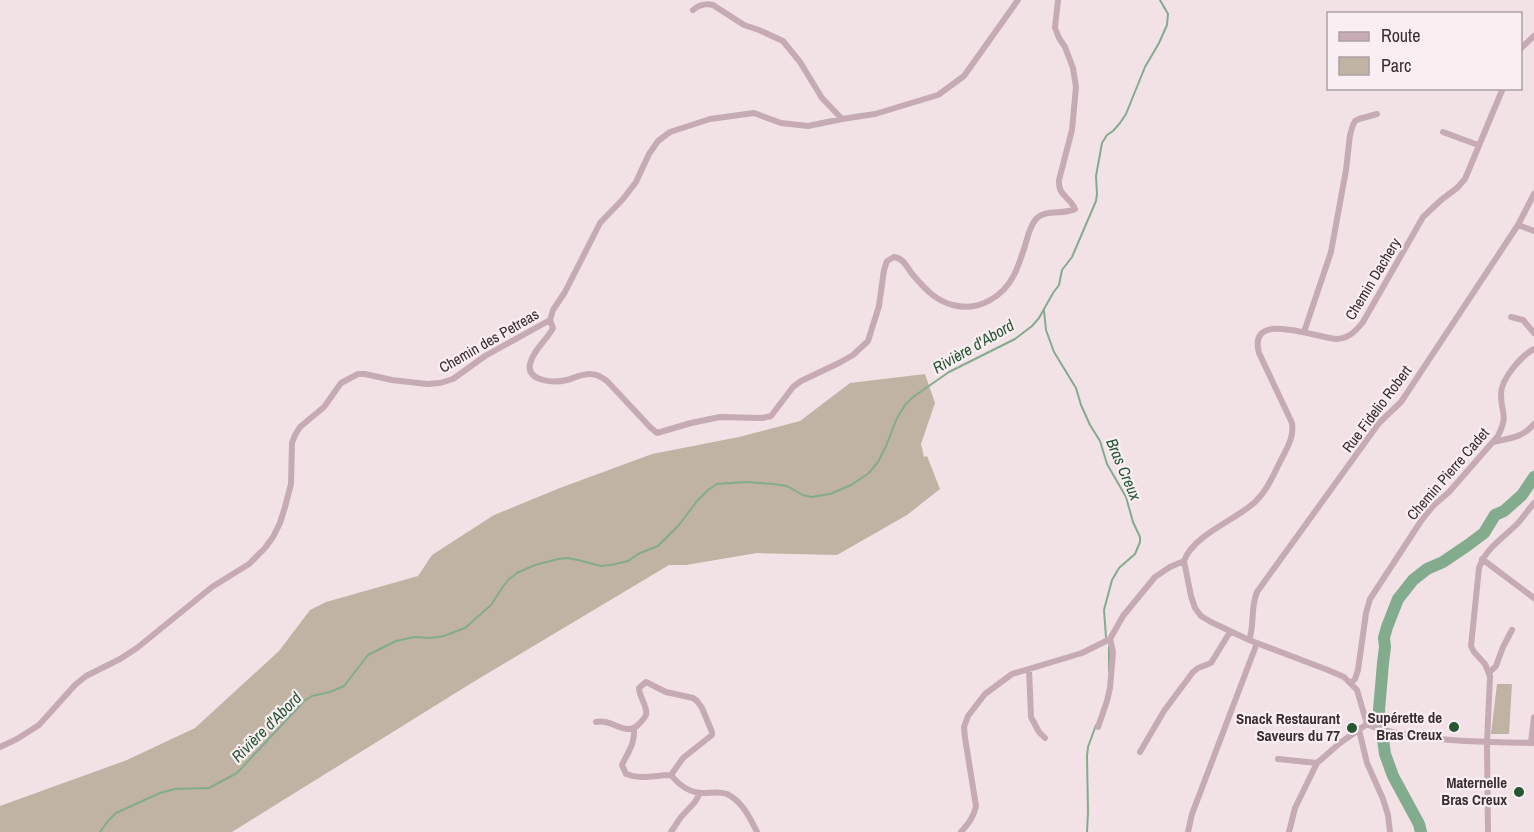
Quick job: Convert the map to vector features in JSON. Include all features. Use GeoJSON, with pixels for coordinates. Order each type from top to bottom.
{"type":"FeatureCollection","features":[{"type":"Feature","properties":{"kind":"street","name":"Chemin des Petreas"},"geometry":{"type":"LineString","coordinates":[[0,747],[39,725],[86,676],[137,648],[212,587],[249,564],[265,548],[280,523],[285,507],[291,484],[292,443],[295,435],[300,427],[324,407],[341,383],[358,374],[365,374],[392,380],[427,384],[440,383],[453,379],[484,356],[550,320],[553,310],[565,292],[600,223],[636,182],[658,141],[670,132],[710,119],[754,114],[781,123],[808,126],[875,114],[938,94],[964,76],[1018,0]]}},
{"type":"Feature","properties":{"kind":"street"},"geometry":{"type":"LineString","coordinates":[[550,320],[553,328],[551,333],[533,356],[530,364],[533,376],[554,381],[567,380],[583,374],[600,376],[657,433],[720,417],[762,418],[771,416],[793,387],[853,355],[868,341],[879,306],[884,270],[887,261],[894,257],[905,263],[912,274],[934,297],[944,303],[971,307],[993,299],[1002,292],[1014,276],[1035,220],[1041,215],[1066,212],[1075,208],[1062,194],[1059,185],[1072,130],[1076,87],[1073,68],[1055,28],[1058,0]]}},
{"type":"Feature","properties":{"kind":"street"},"geometry":{"type":"LineString","coordinates":[[693,10],[707,3],[713,5],[744,26],[783,41],[800,62],[822,98],[842,119]]}},
{"type":"Feature","properties":{"kind":"street"},"geometry":{"type":"LineString","coordinates":[[1522,48],[1534,36]]}},
{"type":"Feature","properties":{"kind":"street","name":"Chemin Dachery"},"geometry":{"type":"LineString","coordinates":[[1184,561],[1191,549],[1206,536],[1250,507],[1265,491],[1291,441],[1292,423],[1259,353],[1258,342],[1261,334],[1271,328],[1281,328],[1337,339],[1349,336],[1358,329],[1423,217],[1465,179],[1502,90]]}},
{"type":"Feature","properties":{"kind":"street"},"geometry":{"type":"LineString","coordinates":[[1304,332],[1331,252],[1353,125],[1359,119],[1377,114]]}},
{"type":"Feature","properties":{"kind":"street"},"geometry":{"type":"LineString","coordinates":[[1443,132],[1478,145]]}},
{"type":"Feature","properties":{"kind":"street","name":"Rue Fidelio Robert"},"geometry":{"type":"LineString","coordinates":[[1249,640],[1252,631],[1252,604],[1257,592],[1379,423],[1401,402],[1518,225],[1534,194]]}},
{"type":"Feature","properties":{"kind":"street"},"geometry":{"type":"LineString","coordinates":[[1518,225],[1534,231]]}},
{"type":"Feature","properties":{"kind":"street"},"geometry":{"type":"LineString","coordinates":[[1511,317],[1523,320],[1534,333]]}},
{"type":"Feature","properties":{"kind":"street","name":"Chemin Pierre Cadet"},"geometry":{"type":"LineString","coordinates":[[1351,683],[1358,670],[1366,613],[1373,593],[1421,520],[1493,442],[1505,420],[1501,394],[1504,382],[1517,363],[1534,349]]}},
{"type":"Feature","properties":{"kind":"street"},"geometry":{"type":"LineString","coordinates":[[1493,442],[1527,432],[1534,423]]}},
{"type":"Feature","properties":{"kind":"street"},"geometry":{"type":"LineString","coordinates":[[1488,832],[1489,673],[1471,646],[1478,576],[1482,559],[1487,552],[1519,522],[1534,503]]}},
{"type":"Feature","properties":{"kind":"street"},"geometry":{"type":"LineString","coordinates":[[1482,559],[1534,598]]}},
{"type":"Feature","properties":{"kind":"street"},"geometry":{"type":"LineString","coordinates":[[961,832],[971,820],[976,806],[964,727],[968,716],[985,694],[1008,676],[1082,653],[1110,639],[1123,616],[1155,577],[1184,561],[1191,596],[1195,608],[1202,616],[1230,632],[1344,677],[1357,690],[1369,725]]}},
{"type":"Feature","properties":{"kind":"street"},"geometry":{"type":"LineString","coordinates":[[1489,673],[1496,666],[1512,630]]}},
{"type":"Feature","properties":{"kind":"street"},"geometry":{"type":"LineString","coordinates":[[1140,752],[1164,711],[1193,672],[1211,663],[1230,632]]}},
{"type":"Feature","properties":{"kind":"street"},"geometry":{"type":"LineString","coordinates":[[1098,727],[1110,688],[1113,652],[1110,639]]}},
{"type":"Feature","properties":{"kind":"street"},"geometry":{"type":"LineString","coordinates":[[1188,830],[1257,643]]}},
{"type":"Feature","properties":{"kind":"street"},"geometry":{"type":"LineString","coordinates":[[1029,669],[1031,717],[1045,738]]}},
{"type":"Feature","properties":{"kind":"street"},"geometry":{"type":"LineString","coordinates":[[596,722],[602,720],[626,730],[634,729],[646,715],[639,692],[639,688],[646,682],[666,692],[693,698],[702,708],[712,735],[683,758],[671,775]]}},
{"type":"Feature","properties":{"kind":"street"},"geometry":{"type":"LineString","coordinates":[[1289,832],[1295,808],[1317,763],[1340,743],[1369,725],[1423,738],[1533,743],[1534,717]]}},
{"type":"Feature","properties":{"kind":"street"},"geometry":{"type":"LineString","coordinates":[[634,729],[633,746],[622,765],[626,774],[643,777],[671,775]]}},
{"type":"Feature","properties":{"kind":"street"},"geometry":{"type":"LineString","coordinates":[[1359,730],[1367,763],[1388,815],[1390,832]]}},
{"type":"Feature","properties":{"kind":"street"},"geometry":{"type":"LineString","coordinates":[[1278,759],[1317,763]]}},
{"type":"Feature","properties":{"kind":"street"},"geometry":{"type":"LineString","coordinates":[[671,775],[685,788],[699,793],[713,792],[729,795],[746,811],[757,832]]}},
{"type":"Feature","properties":{"kind":"street"},"geometry":{"type":"LineString","coordinates":[[671,832],[695,802],[699,793]]}},
{"type":"Feature","properties":{"kind":"green space"},"geometry":{"type":"Polygon","coordinates":[[[925,374],[935,403],[921,444],[924,457],[927,456],[940,489],[907,515],[837,555],[757,553],[686,565],[669,565],[470,684],[232,832],[0,832],[0,806],[127,760],[195,728],[279,651],[310,610],[326,602],[418,576],[432,555],[494,515],[652,454],[739,437],[800,421],[850,383],[925,374]]]}},
{"type":"Feature","properties":{"kind":"green space"},"geometry":{"type":"Polygon","coordinates":[[[1497,684],[1512,684],[1509,734],[1491,734],[1497,684]]]}},
{"type":"Feature","properties":{"kind":"waterway","name":"Rivière d'Abord"},"geometry":{"type":"LineString","coordinates":[[100,832],[116,813],[160,793],[175,789],[209,788],[237,773],[304,701],[312,696],[344,686],[368,655],[396,641],[414,637],[444,636],[465,628],[491,605],[508,580],[517,573],[535,565],[567,558],[601,566],[628,561],[658,546],[679,525],[697,501],[717,484],[746,482],[774,484],[787,486],[811,497],[830,494],[851,485],[869,473],[878,462],[897,418],[913,397],[949,372],[1015,339],[1039,318],[1059,285],[1062,270],[1072,257],[1096,201],[1096,176],[1102,143],[1126,114],[1145,67],[1167,25],[1168,14],[1160,0]]}},
{"type":"Feature","properties":{"kind":"waterway","name":"Bras Creux"},"geometry":{"type":"LineString","coordinates":[[1044,311],[1046,330],[1054,352],[1076,388],[1090,425],[1100,441],[1107,464],[1126,497],[1140,537],[1135,554],[1119,568],[1112,580],[1104,610],[1106,637]]}},
{"type":"Feature","properties":{"kind":"waterway"},"geometry":{"type":"LineString","coordinates":[[1421,832],[1393,776],[1385,754],[1379,710],[1384,638],[1387,627],[1398,599],[1413,580],[1484,533],[1495,515],[1504,511],[1522,495],[1534,477]]}},
{"type":"Feature","properties":{"kind":"waterway","name":"Bras Creux"},"geometry":{"type":"LineString","coordinates":[[1109,647],[1109,671]]}},
{"type":"Feature","properties":{"kind":"waterway","name":"Bras Creux"},"geometry":{"type":"LineString","coordinates":[[1087,832],[1087,756],[1096,725]]}},
{"type":"Feature","properties":{"kind":"place","name":"Supérette de Bras Creux"},"geometry":{"type":"Point","coordinates":[1454,727]}},
{"type":"Feature","properties":{"kind":"place","name":"Snack Restaurant Saveurs du 77"},"geometry":{"type":"Point","coordinates":[1352,728]}},
{"type":"Feature","properties":{"kind":"place","name":"Maternelle Bras Creux"},"geometry":{"type":"Point","coordinates":[1519,792]}}]}
